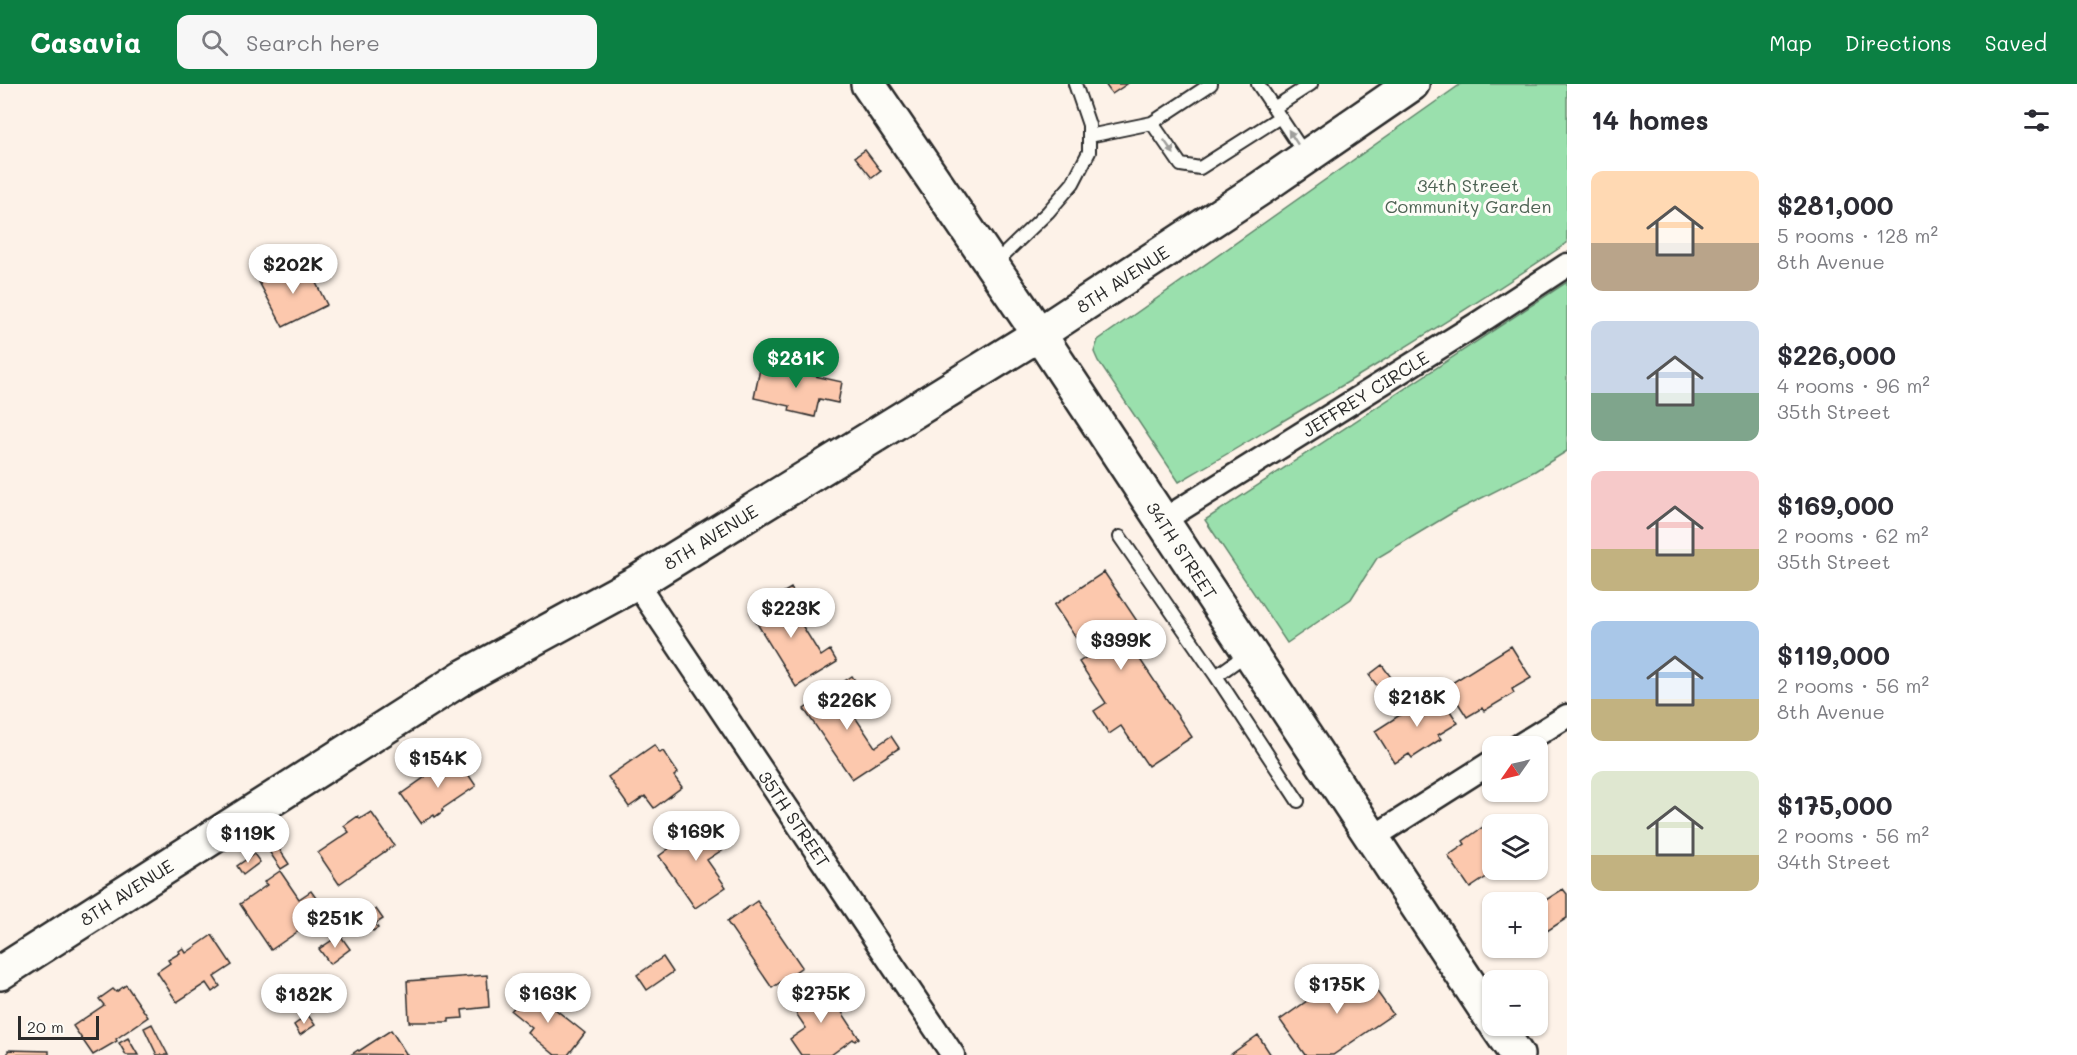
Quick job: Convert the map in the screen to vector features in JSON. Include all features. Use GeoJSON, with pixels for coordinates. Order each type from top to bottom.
{"type":"FeatureCollection","features":[{"type":"Feature","properties":{"kind":"street","name":"34TH STREET"},"geometry":{"type":"LineString","coordinates":[[868,84],[1039,334],[1482,1004]]}},
{"type":"Feature","properties":{"kind":"street","name":"8TH AVENUE"},"geometry":{"type":"LineString","coordinates":[[0,974],[465,676],[636,583],[1039,334],[1412,84]]}},
{"type":"Feature","properties":{"kind":"street","name":"JEFFREY CIRCLE"},"geometry":{"type":"LineString","coordinates":[[1162,521],[1567,265]]}},
{"type":"Feature","properties":{"kind":"street","name":"35TH STREET"},"geometry":{"type":"LineString","coordinates":[[636,583],[952,1055]]}},
{"type":"Feature","properties":{"kind":"street"},"geometry":{"type":"LineString","coordinates":[[1535,736],[1567,716]]}},
{"type":"Feature","properties":{"kind":"street"},"geometry":{"type":"LineString","coordinates":[[1372,838],[1482,768]]}},
{"type":"Feature","properties":{"kind":"street"},"geometry":{"type":"LineString","coordinates":[[1504,1036],[1517,1055]]}},
{"type":"Feature","properties":{"kind":"lane"},"geometry":{"type":"LineString","coordinates":[[992,266],[1048,212],[1073,183],[1089,152],[1089,125],[1075,84]]}},
{"type":"Feature","properties":{"kind":"lane"},"geometry":{"type":"LineString","coordinates":[[1089,136],[1152,123],[1210,84]]}},
{"type":"Feature","properties":{"kind":"lane"},"geometry":{"type":"LineString","coordinates":[[1258,84],[1306,157]]}},
{"type":"Feature","properties":{"kind":"lane"},"geometry":{"type":"LineString","coordinates":[[1152,123],[1181,165],[1200,168],[1277,112],[1311,84]]}},
{"type":"Feature","properties":{"kind":"lane"},"geometry":{"type":"LineString","coordinates":[[1120,537],[1216,676],[1298,801]]}},
{"type":"Feature","properties":{"kind":"lane"},"geometry":{"type":"LineString","coordinates":[[1216,676],[1249,653]]}},
{"type":"Feature","properties":{"kind":"green space","name":"34th Street Community Garden"},"geometry":{"type":"Polygon","coordinates":[[[1461,84],[1567,84],[1567,243],[1375,366],[1179,482],[1098,361],[1094,352],[1098,340],[1461,84]]]}},
{"type":"Feature","properties":{"kind":"green space"},"geometry":{"type":"Polygon","coordinates":[[[1567,282],[1567,451],[1535,471],[1452,513],[1377,558],[1351,599],[1287,643],[1205,520],[1567,282]]]}},
{"type":"Feature","properties":{"kind":"building"},"geometry":{"type":"Polygon","coordinates":[[[1105,84],[1127,84],[1112,94],[1105,84]]]}},
{"type":"Feature","properties":{"kind":"building"},"geometry":{"type":"Polygon","coordinates":[[[865,150],[881,171],[872,178],[855,157],[865,150]]]}},
{"type":"Feature","properties":{"kind":"building"},"geometry":{"type":"Polygon","coordinates":[[[290,266],[296,278],[310,271],[327,305],[283,327],[259,282],[290,266]]]}},
{"type":"Feature","properties":{"kind":"building"},"geometry":{"type":"Polygon","coordinates":[[[761,364],[842,382],[838,403],[819,399],[815,417],[789,411],[790,406],[754,398],[761,364]]]}},
{"type":"Feature","properties":{"kind":"building"},"geometry":{"type":"Polygon","coordinates":[[[1104,572],[1139,624],[1123,634],[1192,737],[1148,766],[1121,726],[1109,734],[1094,711],[1106,703],[1079,662],[1088,656],[1054,605],[1104,572]]]}},
{"type":"Feature","properties":{"kind":"building"},"geometry":{"type":"Polygon","coordinates":[[[791,588],[798,599],[789,604],[821,656],[830,650],[837,662],[796,687],[750,612],[791,588]]]}},
{"type":"Feature","properties":{"kind":"building"},"geometry":{"type":"Polygon","coordinates":[[[1511,646],[1531,678],[1512,689],[1514,693],[1484,711],[1482,708],[1467,717],[1447,686],[1511,646]]]}},
{"type":"Feature","properties":{"kind":"building"},"geometry":{"type":"Polygon","coordinates":[[[1382,665],[1393,680],[1380,690],[1369,675],[1382,665]]]}},
{"type":"Feature","properties":{"kind":"building"},"geometry":{"type":"Polygon","coordinates":[[[852,676],[860,688],[843,699],[875,747],[891,736],[899,748],[852,779],[804,709],[852,676]]]}},
{"type":"Feature","properties":{"kind":"building"},"geometry":{"type":"Polygon","coordinates":[[[1437,691],[1458,723],[1438,735],[1441,739],[1412,758],[1409,754],[1395,763],[1375,731],[1437,691]]]}},
{"type":"Feature","properties":{"kind":"building"},"geometry":{"type":"Polygon","coordinates":[[[654,745],[660,753],[663,751],[678,773],[674,776],[682,787],[654,808],[645,796],[629,807],[608,777],[654,745]]]}},
{"type":"Feature","properties":{"kind":"building"},"geometry":{"type":"Polygon","coordinates":[[[456,756],[476,786],[442,809],[443,811],[435,817],[434,815],[421,823],[401,794],[425,777],[422,773],[442,760],[445,764],[456,756]]]}},
{"type":"Feature","properties":{"kind":"building"},"geometry":{"type":"Polygon","coordinates":[[[371,812],[394,845],[339,884],[318,853],[349,832],[344,826],[358,816],[360,819],[371,812]]]}},
{"type":"Feature","properties":{"kind":"building"},"geometry":{"type":"Polygon","coordinates":[[[708,816],[728,846],[707,860],[726,887],[695,908],[659,856],[679,841],[676,838],[708,816]]]}},
{"type":"Feature","properties":{"kind":"building"},"geometry":{"type":"Polygon","coordinates":[[[1482,828],[1482,880],[1470,888],[1448,856],[1465,844],[1463,841],[1482,828]]]}},
{"type":"Feature","properties":{"kind":"building"},"geometry":{"type":"Polygon","coordinates":[[[270,835],[289,864],[281,869],[262,841],[270,835]]]}},
{"type":"Feature","properties":{"kind":"building"},"geometry":{"type":"Polygon","coordinates":[[[254,854],[260,862],[243,875],[237,866],[254,854]]]}},
{"type":"Feature","properties":{"kind":"building"},"geometry":{"type":"Polygon","coordinates":[[[280,871],[299,899],[311,891],[326,912],[271,950],[240,904],[267,885],[264,882],[280,871]]]}},
{"type":"Feature","properties":{"kind":"building"},"geometry":{"type":"Polygon","coordinates":[[[1563,889],[1567,894],[1567,918],[1548,930],[1548,899],[1563,889]]]}},
{"type":"Feature","properties":{"kind":"building"},"geometry":{"type":"Polygon","coordinates":[[[757,901],[802,967],[772,988],[727,922],[757,901]]]}},
{"type":"Feature","properties":{"kind":"building"},"geometry":{"type":"Polygon","coordinates":[[[376,909],[383,919],[375,924],[378,928],[373,931],[370,927],[365,931],[358,921],[376,909]]]}},
{"type":"Feature","properties":{"kind":"building"},"geometry":{"type":"Polygon","coordinates":[[[212,935],[232,965],[214,977],[220,986],[212,992],[206,983],[177,1002],[157,972],[170,963],[168,960],[180,953],[179,951],[183,948],[186,953],[212,935]]]}},
{"type":"Feature","properties":{"kind":"building"},"geometry":{"type":"Polygon","coordinates":[[[340,935],[350,949],[330,964],[319,949],[340,935]]]}},
{"type":"Feature","properties":{"kind":"building"},"geometry":{"type":"Polygon","coordinates":[[[663,957],[673,972],[647,990],[637,975],[663,957]]]}},
{"type":"Feature","properties":{"kind":"building"},"geometry":{"type":"Polygon","coordinates":[[[1358,965],[1393,1014],[1333,1055],[1305,1055],[1280,1020],[1358,965]]]}},
{"type":"Feature","properties":{"kind":"building"},"geometry":{"type":"Polygon","coordinates":[[[487,975],[489,1007],[462,1010],[463,1018],[449,1019],[449,1022],[409,1022],[407,981],[487,975]]]}},
{"type":"Feature","properties":{"kind":"building"},"geometry":{"type":"Polygon","coordinates":[[[818,983],[835,1008],[838,1006],[859,1038],[855,1041],[853,1039],[831,1055],[801,1055],[790,1039],[806,1028],[789,1003],[818,983]]]}},
{"type":"Feature","properties":{"kind":"building"},"geometry":{"type":"Polygon","coordinates":[[[126,985],[148,1017],[116,1039],[117,1041],[93,1055],[73,1026],[104,1005],[99,999],[113,989],[116,992],[126,985]]]}},
{"type":"Feature","properties":{"kind":"building"},"geometry":{"type":"Polygon","coordinates":[[[532,987],[546,999],[545,1001],[585,1033],[568,1055],[555,1055],[528,1033],[532,1028],[511,1011],[532,987]]]}},
{"type":"Feature","properties":{"kind":"building"},"geometry":{"type":"Polygon","coordinates":[[[308,1015],[315,1025],[300,1035],[294,1025],[308,1015]]]}},
{"type":"Feature","properties":{"kind":"building"},"geometry":{"type":"Polygon","coordinates":[[[152,1024],[168,1055],[157,1055],[144,1028],[152,1024]]]}},
{"type":"Feature","properties":{"kind":"building"},"geometry":{"type":"Polygon","coordinates":[[[391,1030],[407,1055],[352,1054],[359,1051],[391,1030]]]}},
{"type":"Feature","properties":{"kind":"building"},"geometry":{"type":"Polygon","coordinates":[[[1258,1035],[1271,1055],[1230,1055],[1258,1035]]]}},
{"type":"Feature","properties":{"kind":"building"},"geometry":{"type":"Polygon","coordinates":[[[128,1038],[138,1055],[126,1055],[119,1043],[128,1038]]]}},
{"type":"Feature","properties":{"kind":"building"},"geometry":{"type":"Polygon","coordinates":[[[8,1050],[49,1051],[49,1055],[8,1055],[8,1050]]]}}]}
